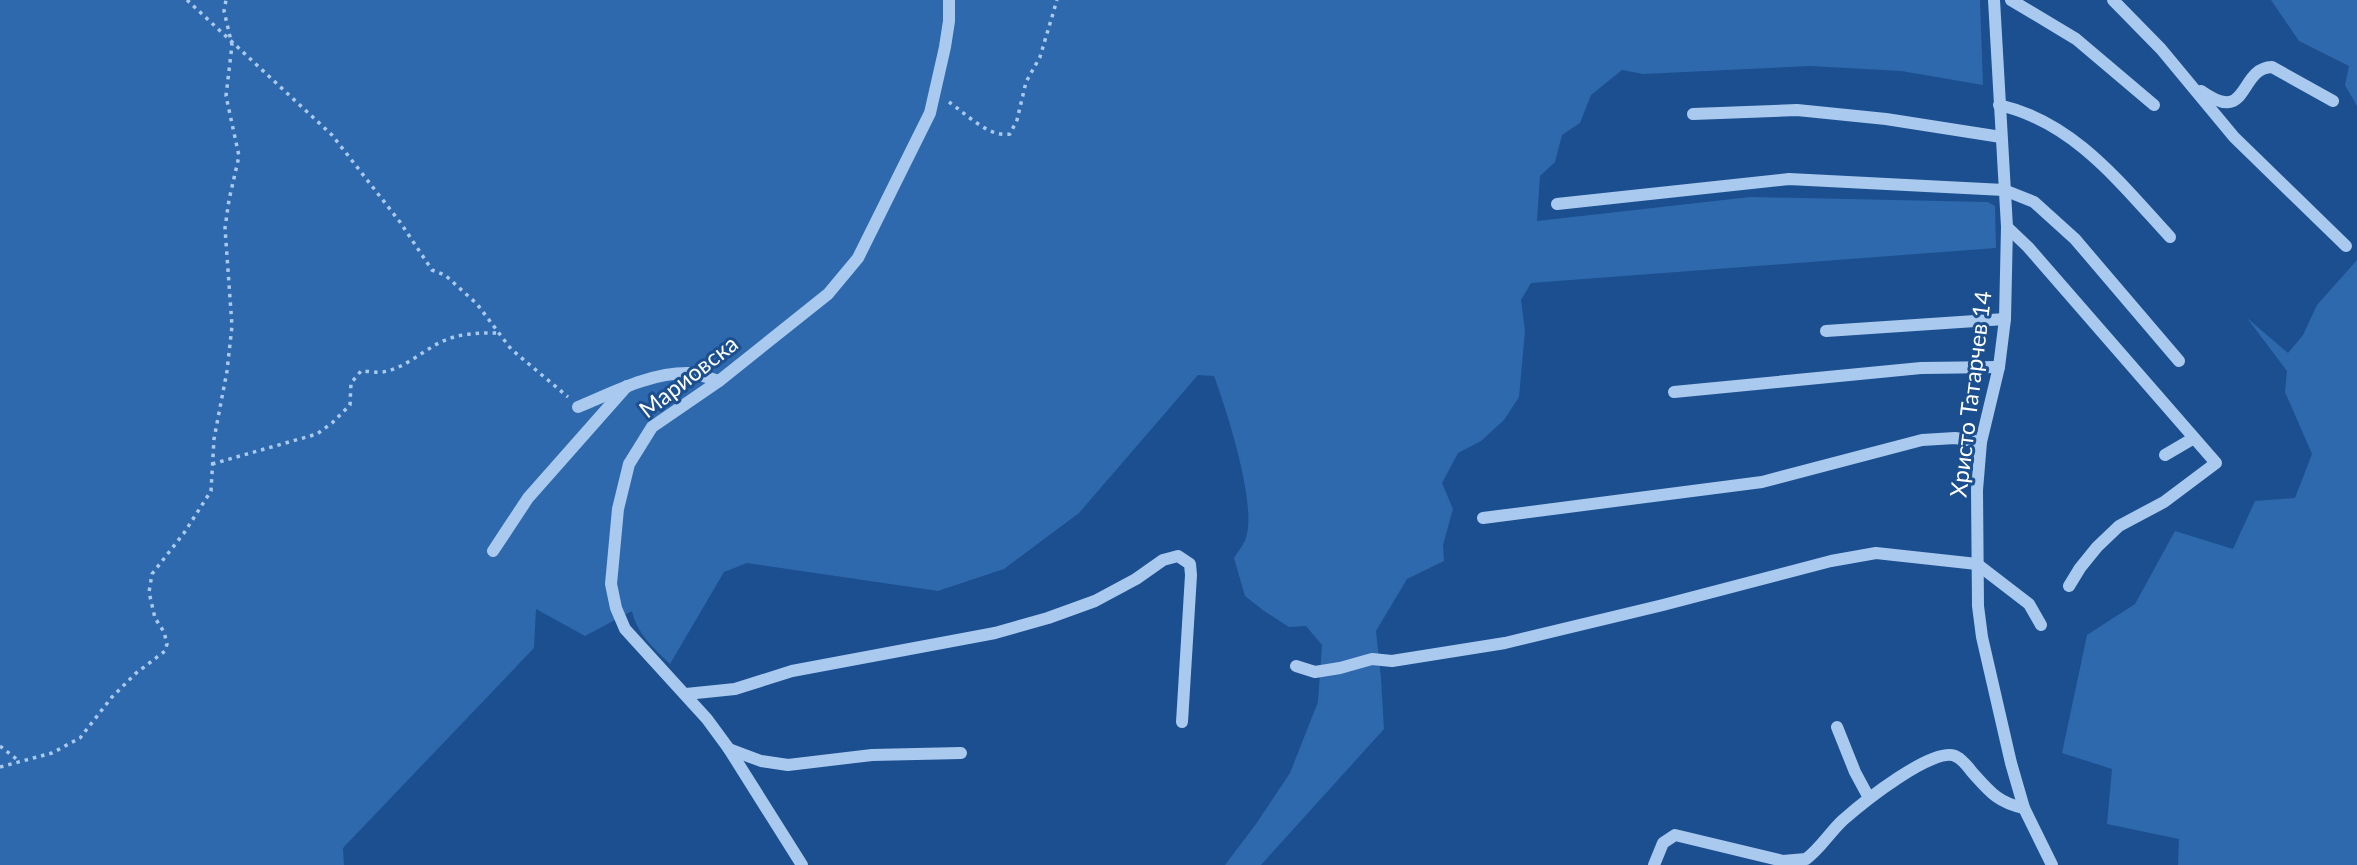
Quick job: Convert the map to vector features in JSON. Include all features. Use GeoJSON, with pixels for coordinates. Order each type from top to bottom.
{"type":"FeatureCollection","features":[{"type":"Feature","properties":{"kind":"street","name":"Мариовска"},"geometry":{"type":"LineString","coordinates":[[802,865],[729,749],[686,694],[625,629],[616,608],[611,584],[618,509],[629,464],[652,427],[719,381],[828,293],[858,258],[925,123],[936,92],[949,21],[949,0]]}},
{"type":"Feature","properties":{"kind":"street","name":"Христо Татарчев 14"},"geometry":{"type":"LineString","coordinates":[[1994,0],[2007,227],[2005,319],[1999,367],[1981,442],[1977,490],[1977,564],[1982,637],[2005,739],[2024,808],[2052,865]]}},
{"type":"Feature","properties":{"kind":"street"},"geometry":{"type":"LineString","coordinates":[[2011,0],[2076,39],[2154,105]]}},
{"type":"Feature","properties":{"kind":"street"},"geometry":{"type":"LineString","coordinates":[[2113,0],[2161,49],[2234,136],[2346,246]]}},
{"type":"Feature","properties":{"kind":"street"},"geometry":{"type":"LineString","coordinates":[[2182,75],[2212,99],[2228,104],[2260,71],[2272,67],[2333,101]]}},
{"type":"Feature","properties":{"kind":"street"},"geometry":{"type":"LineString","coordinates":[[1999,105],[2027,113],[2073,139],[2110,171],[2170,237]]}},
{"type":"Feature","properties":{"kind":"street"},"geometry":{"type":"LineString","coordinates":[[1693,114],[1797,110],[1886,119],[2001,137]]}},
{"type":"Feature","properties":{"kind":"street"},"geometry":{"type":"LineString","coordinates":[[1557,204],[1789,179],[2004,190],[2034,202],[2075,239],[2179,361]]}},
{"type":"Feature","properties":{"kind":"street"},"geometry":{"type":"LineString","coordinates":[[2007,227],[2028,247],[2216,463],[2164,502],[2119,526],[2097,547],[2069,586]]}},
{"type":"Feature","properties":{"kind":"street"},"geometry":{"type":"LineString","coordinates":[[1826,331],[2005,319]]}},
{"type":"Feature","properties":{"kind":"street"},"geometry":{"type":"LineString","coordinates":[[1674,392],[1920,368],[1999,367]]}},
{"type":"Feature","properties":{"kind":"street"},"geometry":{"type":"LineString","coordinates":[[578,407],[627,386],[666,375],[689,373],[719,381]]}},
{"type":"Feature","properties":{"kind":"street"},"geometry":{"type":"LineString","coordinates":[[493,551],[528,498],[627,386]]}},
{"type":"Feature","properties":{"kind":"street"},"geometry":{"type":"LineString","coordinates":[[1483,518],[1762,482],[1922,440],[1955,438],[1981,442]]}},
{"type":"Feature","properties":{"kind":"street"},"geometry":{"type":"LineString","coordinates":[[2165,455],[2194,438]]}},
{"type":"Feature","properties":{"kind":"street"},"geometry":{"type":"LineString","coordinates":[[1296,666],[1315,672],[1372,659],[1392,661],[1505,643],[1867,554],[1894,554],[1977,564],[2029,604],[2041,625]]}},
{"type":"Feature","properties":{"kind":"street"},"geometry":{"type":"LineString","coordinates":[[686,694],[735,689],[792,671],[995,633],[1094,601],[1136,579],[1163,560],[1178,556],[1190,564],[1191,575],[1182,722]]}},
{"type":"Feature","properties":{"kind":"street"},"geometry":{"type":"LineString","coordinates":[[1837,727],[1869,799]]}},
{"type":"Feature","properties":{"kind":"street"},"geometry":{"type":"LineString","coordinates":[[729,749],[761,761],[788,765],[872,755],[961,753]]}},
{"type":"Feature","properties":{"kind":"street"},"geometry":{"type":"LineString","coordinates":[[1654,865],[1663,843],[1675,835],[1792,862],[1806,859],[1869,799],[1924,764],[1945,755],[1958,757],[1997,799],[2024,808]]}},
{"type":"Feature","properties":{"kind":"street"},"geometry":{"type":"LineString","coordinates":[[1819,865],[1824,839]]}},
{"type":"Feature","properties":{"kind":"path"},"geometry":{"type":"LineString","coordinates":[[187,0],[232,45],[332,135],[400,222],[432,270],[445,275],[469,297],[511,349],[578,407]]}},
{"type":"Feature","properties":{"kind":"path"},"geometry":{"type":"LineString","coordinates":[[0,768],[52,752],[80,738],[112,697],[135,674],[165,651],[167,643],[155,618],[149,592],[152,574],[184,533],[211,491],[214,439],[227,371],[232,326],[225,228],[239,156],[226,96],[232,45],[223,11],[226,0]]}},
{"type":"Feature","properties":{"kind":"path"},"geometry":{"type":"LineString","coordinates":[[936,92],[989,130],[1001,135],[1010,134],[1017,120],[1026,82],[1040,57],[1057,0]]}},
{"type":"Feature","properties":{"kind":"path"},"geometry":{"type":"LineString","coordinates":[[212,464],[317,434],[350,405],[351,383],[361,370],[382,373],[450,338],[476,333],[498,333]]}},
{"type":"Feature","properties":{"kind":"path"},"geometry":{"type":"LineString","coordinates":[[0,746],[19,761]]}},
{"type":"Feature","properties":{"kind":"shaded area"},"geometry":{"type":"Polygon","coordinates":[[[0,0],[1980,0],[1983,85],[1901,71],[1810,66],[1643,74],[1622,70],[1591,95],[1580,123],[1562,135],[1555,162],[1540,176],[1537,221],[1750,197],[1988,202],[1995,206],[1996,248],[1531,283],[1521,300],[1525,331],[1519,397],[1504,420],[1481,441],[1458,453],[1442,483],[1453,509],[1443,545],[1444,561],[1407,579],[1376,631],[1384,729],[1261,865],[1225,865],[1290,773],[1318,702],[1322,645],[1306,626],[1289,627],[1245,596],[1234,558],[1247,534],[1244,478],[1214,376],[1198,375],[1079,513],[1004,569],[938,591],[747,563],[724,572],[670,664],[642,634],[632,611],[585,636],[536,609],[534,648],[343,848],[344,865],[0,865],[0,0]]]}},
{"type":"Feature","properties":{"kind":"shaded area"},"geometry":{"type":"Polygon","coordinates":[[[2271,0],[2357,0],[2357,106],[2345,85],[2349,66],[2299,41],[2271,0]]]}},
{"type":"Feature","properties":{"kind":"shaded area"},"geometry":{"type":"Polygon","coordinates":[[[2357,260],[2357,865],[2178,865],[2179,839],[2107,824],[2112,769],[2062,753],[2087,635],[2135,604],[2175,531],[2233,549],[2255,501],[2295,498],[2312,454],[2285,392],[2287,371],[2247,318],[2288,353],[2303,335],[2317,305],[2357,260]]]}}]}
